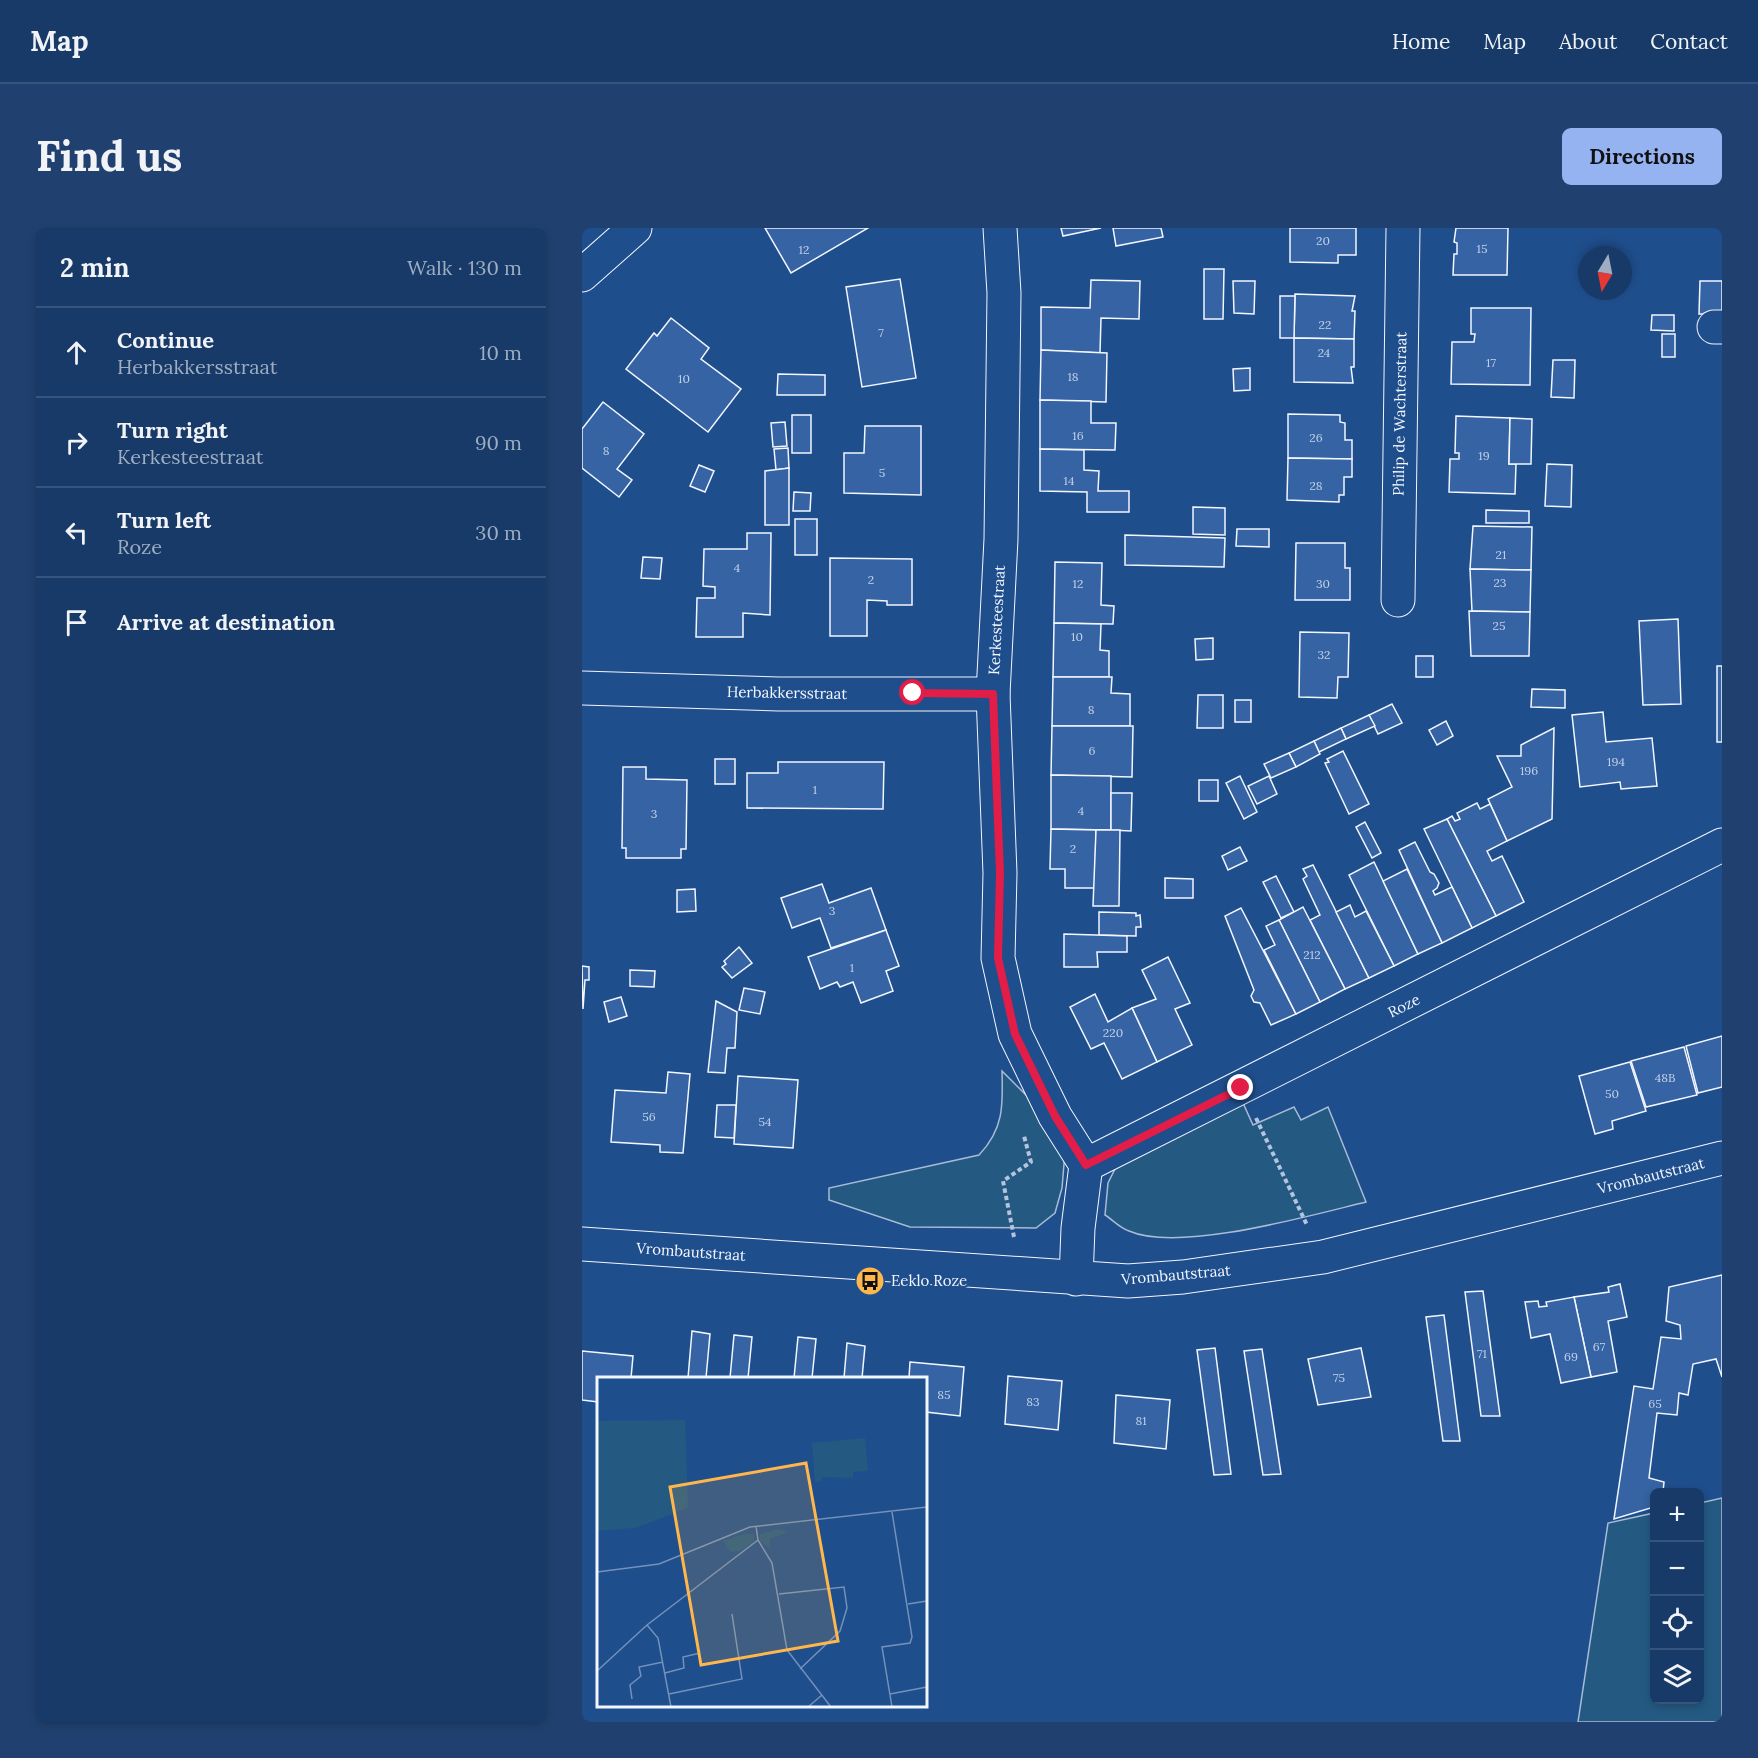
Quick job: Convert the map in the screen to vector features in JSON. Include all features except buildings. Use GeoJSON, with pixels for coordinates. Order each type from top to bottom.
{"type":"FeatureCollection","features":[{"type":"Feature","properties":{"kind":"street"},"geometry":{"type":"LineString","coordinates":[[582,275],[634,228]]}},
{"type":"Feature","properties":{"kind":"street","name":"Kerkesteestraat"},"geometry":{"type":"LineString","coordinates":[[1000,228],[1004,293],[1001,504],[993,694],[1000,873],[998,958],[1015,1034],[1055,1116],[1086,1165]]}},
{"type":"Feature","properties":{"kind":"street","name":"Philip de Wachterstraat"},"geometry":{"type":"LineString","coordinates":[[1398,600],[1403,228]]}},
{"type":"Feature","properties":{"kind":"street","name":"Herbakkersstraat"},"geometry":{"type":"LineString","coordinates":[[582,688],[779,694],[993,694]]}},
{"type":"Feature","properties":{"kind":"street","name":"Roze"},"geometry":{"type":"LineString","coordinates":[[1086,1165],[1722,845]]}},
{"type":"Feature","properties":{"kind":"street","name":"Vrombautstraat"},"geometry":{"type":"LineString","coordinates":[[582,1244],[1076,1279],[1128,1281],[1182,1277],[1323,1257],[1722,1158]]}},
{"type":"Feature","properties":{"kind":"street"},"geometry":{"type":"LineString","coordinates":[[1076,1279],[1078,1228],[1086,1165]]}},
{"type":"Feature","properties":{"kind":"path"},"geometry":{"type":"LineString","coordinates":[[1241,1088],[1323,1257]]}},
{"type":"Feature","properties":{"kind":"path"},"geometry":{"type":"LineString","coordinates":[[1021,1274],[1004,1181],[1032,1162],[1024,1135],[1055,1116]]}},
{"type":"Feature","properties":{"kind":"shaded area"},"geometry":{"type":"Polygon","coordinates":[[[1002,1071],[1029,1098],[1065,1152],[1062,1188],[1055,1213],[1036,1228],[910,1227],[829,1200],[829,1188],[979,1155],[998,1126],[1002,1106],[1002,1071]]]}},
{"type":"Feature","properties":{"kind":"shaded area"},"geometry":{"type":"Polygon","coordinates":[[[1243,1103],[1253,1125],[1294,1107],[1301,1120],[1328,1107],[1366,1202],[1246,1230],[1180,1238],[1151,1237],[1129,1231],[1105,1215],[1108,1183],[1117,1165],[1243,1103]]]}},
{"type":"Feature","properties":{"kind":"shaded area"},"geometry":{"type":"Polygon","coordinates":[[[1722,1498],[1722,1722],[1578,1722],[1608,1523],[1650,1514],[1650,1704],[1704,1704],[1704,1502],[1722,1498]]]}},
{"type":"Feature","properties":{"kind":"place","name":"Eeklo Roze"},"geometry":{"type":"Point","coordinates":[870,1281]}},
{"type":"Feature","properties":{"kind":"route"},"geometry":{"type":"LineString","coordinates":[[913,693],[993,694],[1000,873],[998,958],[1015,1034],[1055,1116],[1086,1165],[1241,1088]]}}]}
